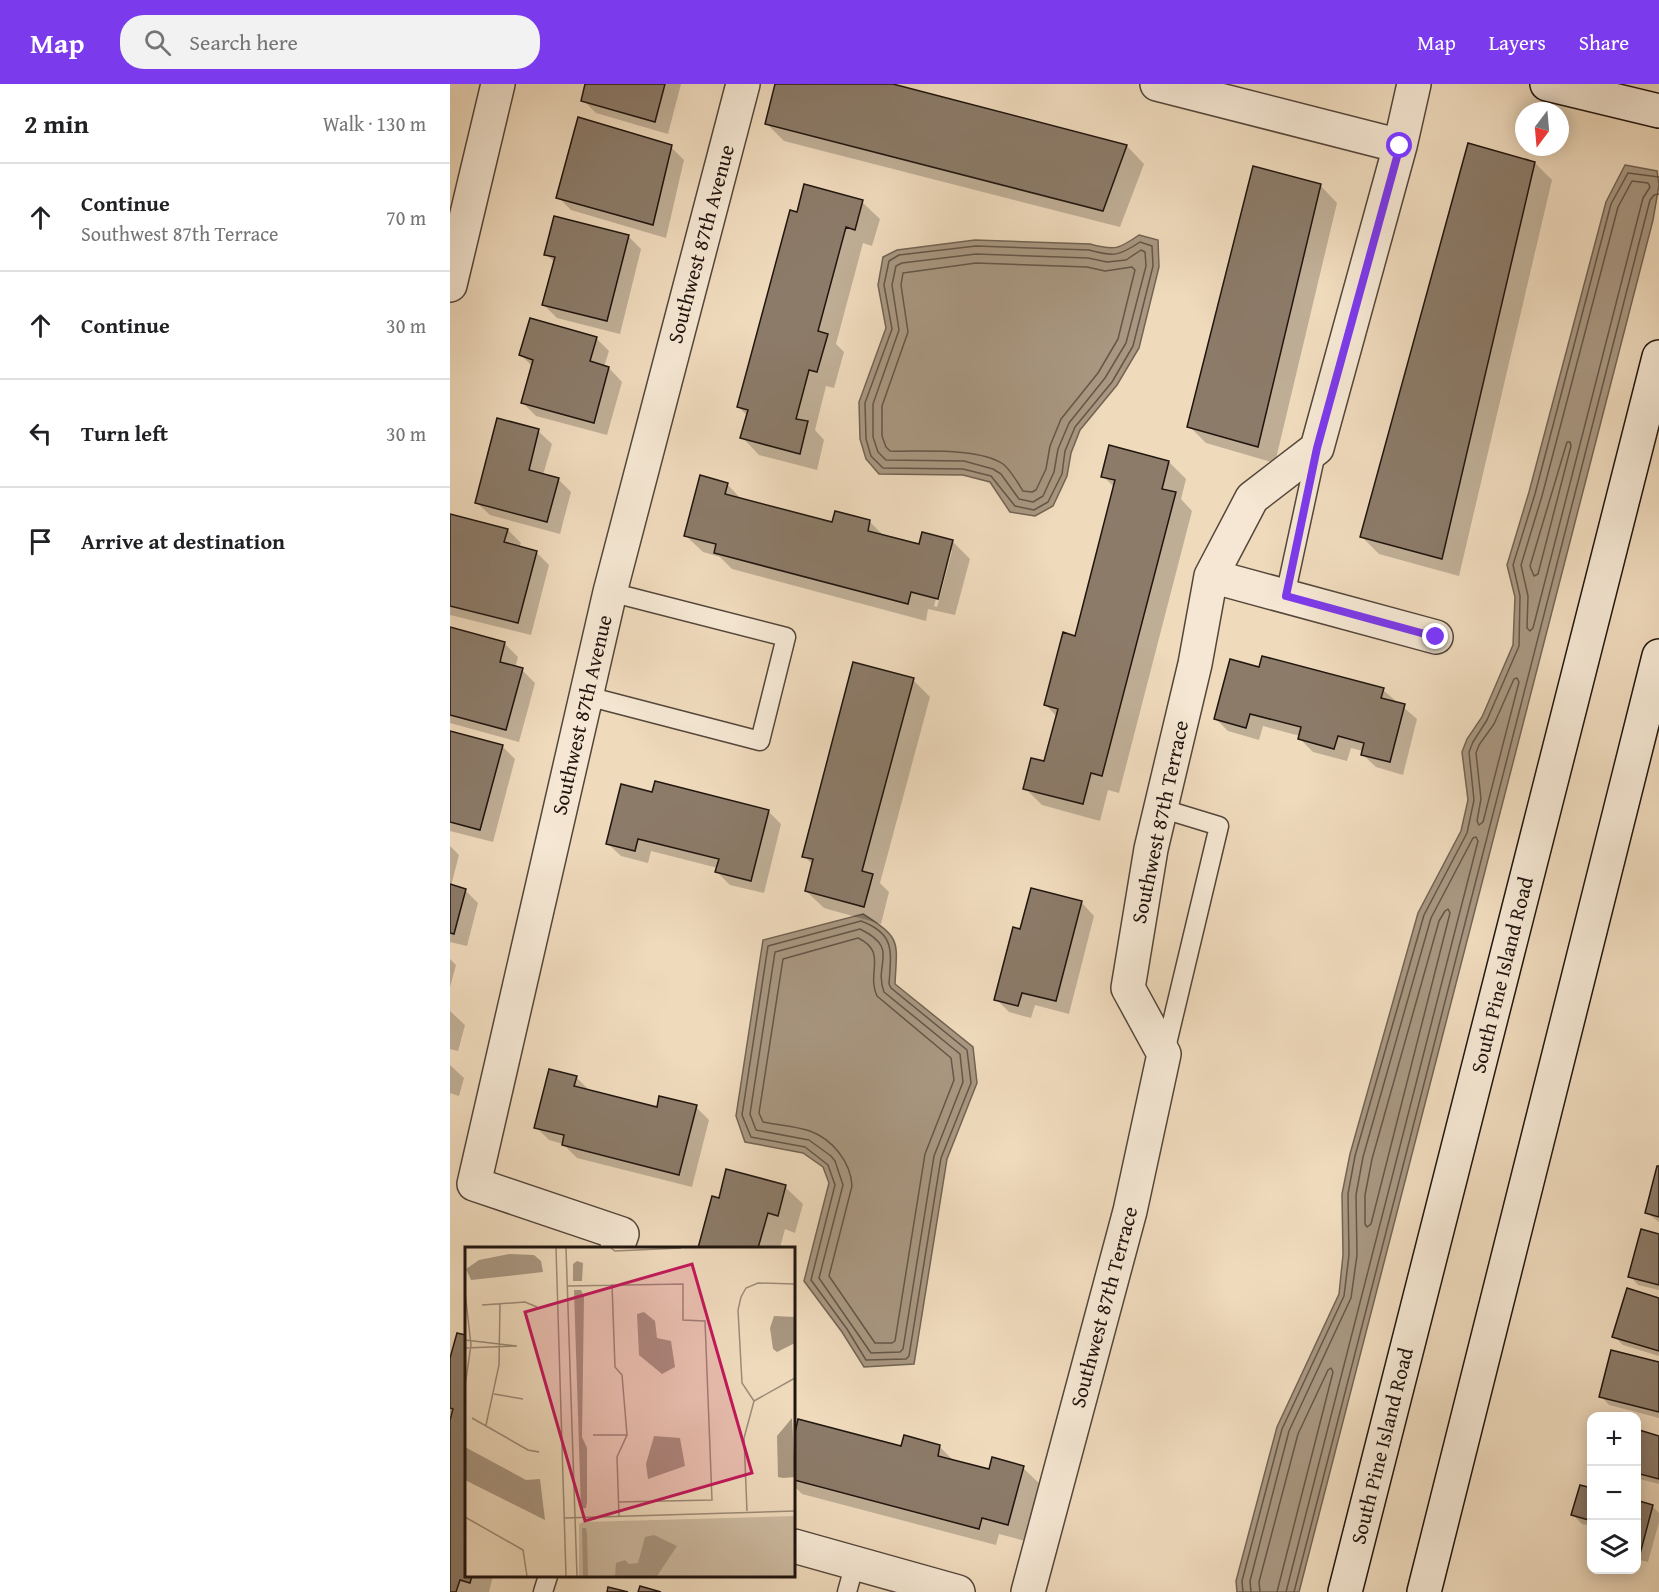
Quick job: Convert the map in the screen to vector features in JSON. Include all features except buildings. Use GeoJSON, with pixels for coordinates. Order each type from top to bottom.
{"type":"FeatureCollection","features":[{"type":"Feature","properties":{"kind":"street"},"geometry":{"type":"LineString","coordinates":[[450,285],[498,84]]}},
{"type":"Feature","properties":{"kind":"street","name":"Southwest 87th Avenue"},"geometry":{"type":"LineString","coordinates":[[617,1247],[622,1234],[474,1184],[610,592],[743,84]]}},
{"type":"Feature","properties":{"kind":"street"},"geometry":{"type":"LineString","coordinates":[[1157,84],[1400,146]]}},
{"type":"Feature","properties":{"kind":"street"},"geometry":{"type":"LineString","coordinates":[[1317,448],[1400,146],[1414,84]]}},
{"type":"Feature","properties":{"kind":"street"},"geometry":{"type":"LineString","coordinates":[[1547,84],[1659,111]]}},
{"type":"Feature","properties":{"kind":"street","name":"South Pine Island Road"},"geometry":{"type":"LineString","coordinates":[[1345,1592],[1659,357]]}},
{"type":"Feature","properties":{"kind":"street","name":"Southwest 87th Terrace"},"geometry":{"type":"LineString","coordinates":[[1028,1592],[1130,1211],[1164,1054],[1128,988],[1150,849],[1194,664],[1211,576],[1252,498],[1317,448]]}},
{"type":"Feature","properties":{"kind":"street"},"geometry":{"type":"LineString","coordinates":[[1211,576],[1436,637]]}},
{"type":"Feature","properties":{"kind":"street"},"geometry":{"type":"LineString","coordinates":[[1424,1592],[1659,656]]}},
{"type":"Feature","properties":{"kind":"street"},"geometry":{"type":"LineString","coordinates":[[795,1547],[851,1578],[958,1592]]}},
{"type":"Feature","properties":{"kind":"lane"},"geometry":{"type":"LineString","coordinates":[[1286,596],[1317,448]]}},
{"type":"Feature","properties":{"kind":"lane"},"geometry":{"type":"LineString","coordinates":[[587,696],[760,741],[786,637],[610,592]]}},
{"type":"Feature","properties":{"kind":"lane"},"geometry":{"type":"LineString","coordinates":[[1160,808],[1219,826],[1164,1054]]}},
{"type":"Feature","properties":{"kind":"lane"},"geometry":{"type":"LineString","coordinates":[[543,1592],[547,1577]]}},
{"type":"Feature","properties":{"kind":"water"},"geometry":{"type":"Polygon","coordinates":[[[1625,165],[1657,171],[1659,185],[1653,220],[1299,1592],[1237,1592],[1236,1581],[1277,1427],[1339,1294],[1343,1255],[1342,1194],[1350,1154],[1418,913],[1461,831],[1468,800],[1462,752],[1467,739],[1482,717],[1513,645],[1515,597],[1507,565],[1529,492],[1606,202],[1625,165]]]}},
{"type":"Feature","properties":{"kind":"water"},"geometry":{"type":"Polygon","coordinates":[[[1139,235],[1158,240],[1159,267],[1139,348],[1117,385],[1080,430],[1071,453],[1067,476],[1053,506],[1035,516],[1010,512],[990,482],[963,475],[879,474],[866,459],[860,439],[859,402],[886,328],[878,285],[883,257],[897,250],[975,240],[1090,244],[1111,248],[1121,246],[1139,235]]]}},
{"type":"Feature","properties":{"kind":"water"},"geometry":{"type":"Polygon","coordinates":[[[863,914],[885,929],[894,942],[896,949],[895,984],[973,1047],[977,1083],[947,1159],[914,1364],[864,1367],[842,1332],[804,1281],[829,1183],[823,1167],[803,1153],[745,1142],[736,1116],[763,940],[863,914]]]}},
{"type":"Feature","properties":{"kind":"route"},"geometry":{"type":"LineString","coordinates":[[1400,146],[1317,448],[1286,596],[1436,637]]}}]}
